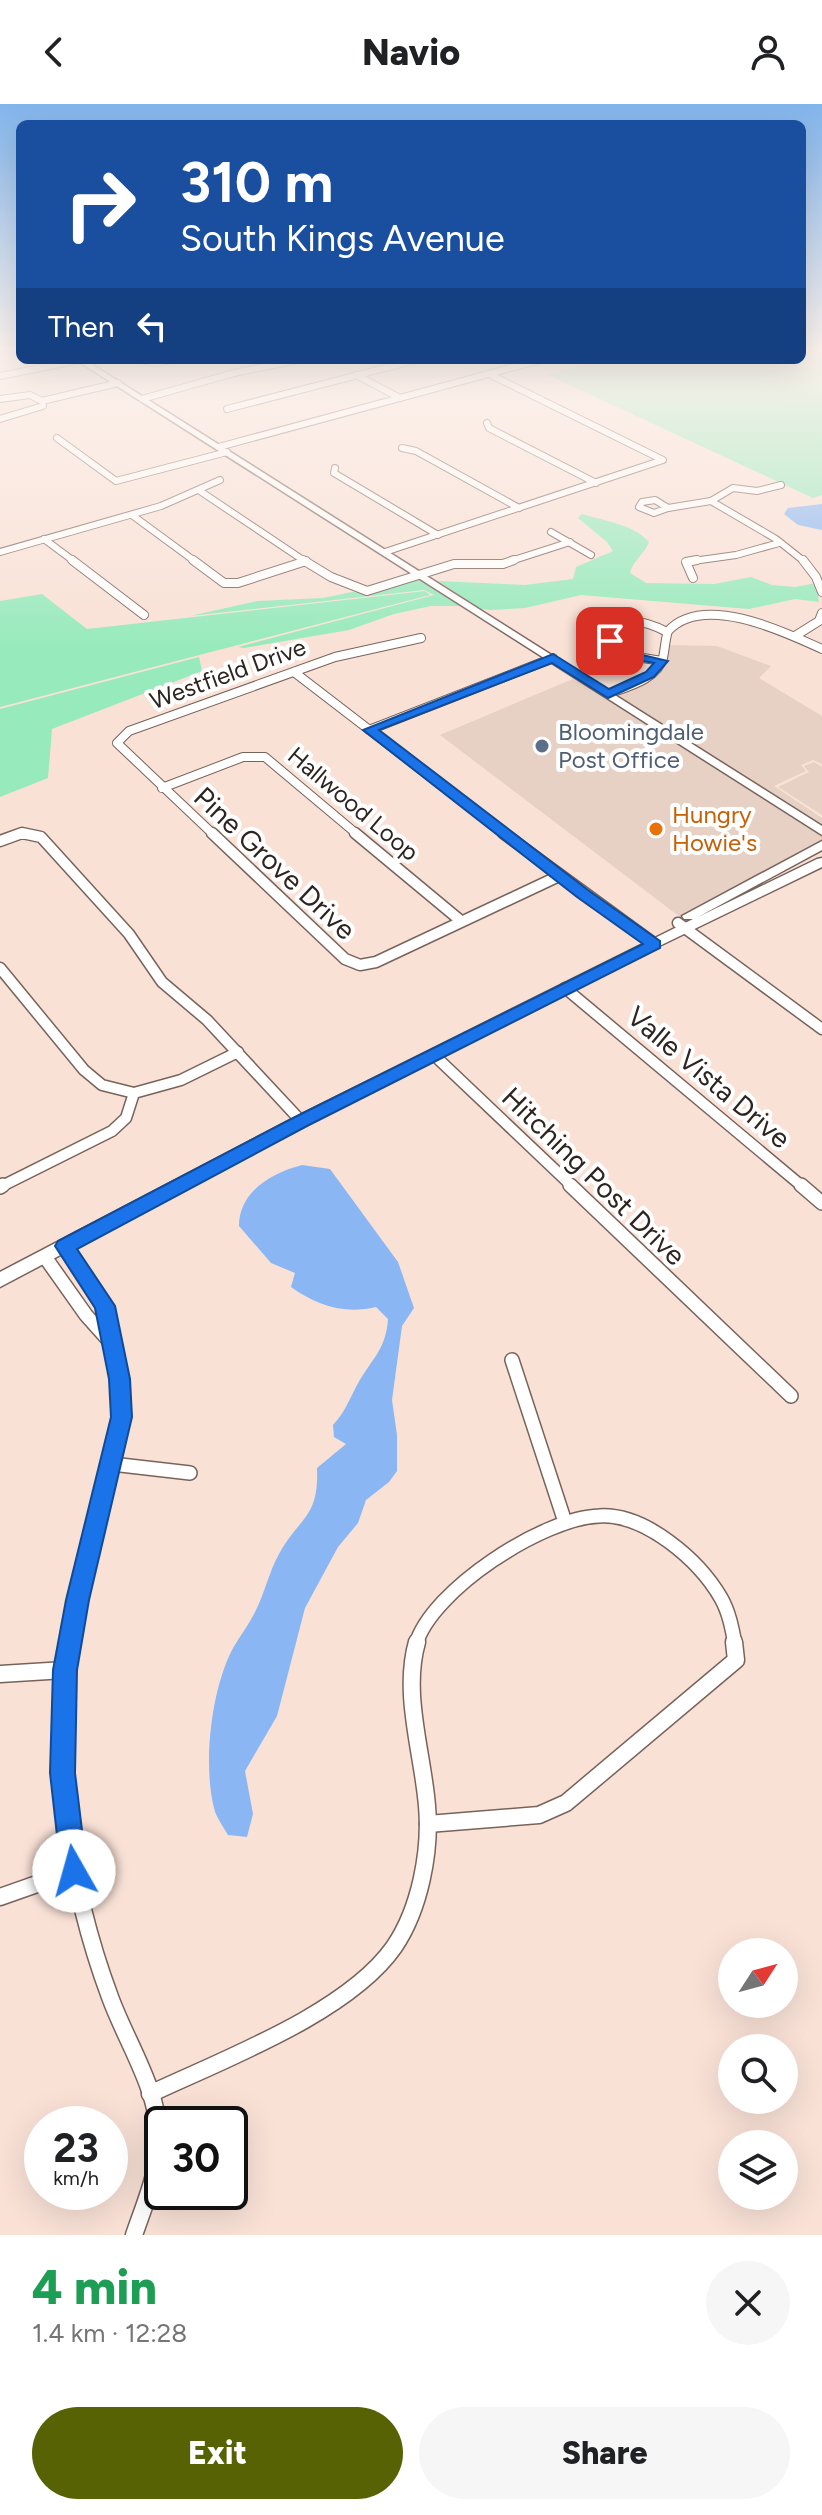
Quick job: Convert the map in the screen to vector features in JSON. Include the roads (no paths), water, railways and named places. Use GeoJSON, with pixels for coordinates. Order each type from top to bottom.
{"type":"FeatureCollection","features":[{"type":"Feature","properties":{"kind":"main road"},"geometry":{"type":"LineString","coordinates":[[224,450],[822,831]]}},
{"type":"Feature","properties":{"kind":"main road"},"geometry":{"type":"LineString","coordinates":[[0,1280],[301,1121],[435,1056],[609,965],[822,845]]}},
{"type":"Feature","properties":{"kind":"main road"},"geometry":{"type":"LineString","coordinates":[[682,926],[822,862]]}},
{"type":"Feature","properties":{"kind":"street"},"geometry":{"type":"LineString","coordinates":[[74,450],[116,481],[221,450]]}},
{"type":"Feature","properties":{"kind":"street"},"geometry":{"type":"LineString","coordinates":[[413,450],[519,508]]}},
{"type":"Feature","properties":{"kind":"street"},"geometry":{"type":"LineString","coordinates":[[533,450],[596,483]]}},
{"type":"Feature","properties":{"kind":"street"},"geometry":{"type":"LineString","coordinates":[[385,552],[663,460],[644,450]]}},
{"type":"Feature","properties":{"kind":"street"},"geometry":{"type":"LineString","coordinates":[[335,468],[334,473],[438,535]]}},
{"type":"Feature","properties":{"kind":"street"},"geometry":{"type":"LineString","coordinates":[[0,552],[132,515],[200,491],[220,480]]}},
{"type":"Feature","properties":{"kind":"street"},"geometry":{"type":"LineString","coordinates":[[668,508],[711,501],[733,488],[757,491],[781,485]]}},
{"type":"Feature","properties":{"kind":"street"},"geometry":{"type":"LineString","coordinates":[[200,491],[356,590],[367,591],[454,564],[503,564],[570,542]]}},
{"type":"Feature","properties":{"kind":"street"},"geometry":{"type":"LineString","coordinates":[[711,501],[807,561],[819,579],[822,592]]}},
{"type":"Feature","properties":{"kind":"street"},"geometry":{"type":"LineString","coordinates":[[132,515],[224,583],[238,583],[306,561]]}},
{"type":"Feature","properties":{"kind":"street"},"geometry":{"type":"LineString","coordinates":[[551,532],[591,555]]}},
{"type":"Feature","properties":{"kind":"street"},"geometry":{"type":"LineString","coordinates":[[44,539],[144,615]]}},
{"type":"Feature","properties":{"kind":"street"},"geometry":{"type":"LineString","coordinates":[[693,578],[686,562],[736,555],[779,543]]}},
{"type":"Feature","properties":{"kind":"street"},"geometry":{"type":"LineString","coordinates":[[807,561],[822,559]]}},
{"type":"Feature","properties":{"kind":"street"},"geometry":{"type":"LineString","coordinates":[[662,661],[630,656],[590,627],[623,617],[640,618],[667,632]]}},
{"type":"Feature","properties":{"kind":"street"},"geometry":{"type":"LineString","coordinates":[[608,694],[650,675],[662,661],[667,632],[676,623],[693,617],[731,617],[768,625],[822,649]]}},
{"type":"Feature","properties":{"kind":"street"},"geometry":{"type":"LineString","coordinates":[[795,636],[821,619]]}},
{"type":"Feature","properties":{"kind":"street","name":"Westfield Drive"},"geometry":{"type":"LineString","coordinates":[[162,788],[118,746],[117,740],[121,735],[335,657],[421,638]]}},
{"type":"Feature","properties":{"kind":"street"},"geometry":{"type":"LineString","coordinates":[[369,730],[553,658]]}},
{"type":"Feature","properties":{"kind":"street"},"geometry":{"type":"LineString","coordinates":[[294,672],[650,943]]}},
{"type":"Feature","properties":{"kind":"street","name":"Hallwood Loop"},"geometry":{"type":"LineString","coordinates":[[162,788],[243,757],[265,757],[461,921]]}},
{"type":"Feature","properties":{"kind":"street","name":"Pine Grove Drive"},"geometry":{"type":"LineString","coordinates":[[162,788],[345,959],[360,965],[376,962],[461,921]]}},
{"type":"Feature","properties":{"kind":"street"},"geometry":{"type":"LineString","coordinates":[[0,841],[22,833],[41,837],[129,934],[162,982],[207,1020],[301,1121]]}},
{"type":"Feature","properties":{"kind":"street"},"geometry":{"type":"LineString","coordinates":[[461,921],[559,876]]}},
{"type":"Feature","properties":{"kind":"street"},"geometry":{"type":"LineString","coordinates":[[682,926],[822,1029]]}},
{"type":"Feature","properties":{"kind":"street"},"geometry":{"type":"LineString","coordinates":[[0,968],[84,1070],[102,1085],[134,1093],[181,1080],[238,1052]]}},
{"type":"Feature","properties":{"kind":"street","name":"Valle Vista Drive"},"geometry":{"type":"LineString","coordinates":[[565,988],[822,1203]]}},
{"type":"Feature","properties":{"kind":"street","name":"Hitching Post Drive"},"geometry":{"type":"LineString","coordinates":[[435,1056],[791,1396]]}},
{"type":"Feature","properties":{"kind":"street"},"geometry":{"type":"LineString","coordinates":[[0,1187],[112,1131],[126,1118],[134,1093]]}},
{"type":"Feature","properties":{"kind":"street"},"geometry":{"type":"LineString","coordinates":[[65,1246],[105,1306],[119,1379],[122,1417],[77,1600],[65,1670],[63,1773],[74,1871],[109,1995],[150,2094],[159,2134],[155,2174],[134,2235]]}},
{"type":"Feature","properties":{"kind":"street"},"geometry":{"type":"LineString","coordinates":[[45,1257],[111,1344]]}},
{"type":"Feature","properties":{"kind":"street"},"geometry":{"type":"LineString","coordinates":[[512,1360],[565,1522]]}},
{"type":"Feature","properties":{"kind":"street"},"geometry":{"type":"LineString","coordinates":[[112,1464],[190,1473]]}},
{"type":"Feature","properties":{"kind":"street"},"geometry":{"type":"LineString","coordinates":[[150,2094],[316,2012],[392,1949],[414,1905],[428,1824],[410,1661],[425,1623],[472,1577],[508,1551],[565,1522],[598,1513],[648,1526],[721,1592],[735,1629],[736,1660],[566,1803],[539,1815],[428,1824]]}},
{"type":"Feature","properties":{"kind":"street"},"geometry":{"type":"LineString","coordinates":[[0,1674],[65,1670]]}},
{"type":"Feature","properties":{"kind":"street"},"geometry":{"type":"LineString","coordinates":[[0,1897],[74,1871]]}},
{"type":"Feature","properties":{"kind":"water"},"geometry":{"type":"Polygon","coordinates":[[[822,504],[822,530],[798,525],[784,514],[788,508],[822,504]]]}},
{"type":"Feature","properties":{"kind":"water"},"geometry":{"type":"Polygon","coordinates":[[[302,1165],[330,1169],[398,1262],[414,1308],[402,1326],[392,1400],[397,1435],[397,1471],[389,1482],[366,1500],[358,1523],[338,1547],[305,1608],[277,1716],[245,1771],[253,1814],[247,1837],[228,1835],[214,1808],[209,1750],[218,1687],[231,1652],[256,1610],[279,1554],[307,1516],[315,1497],[317,1468],[346,1444],[334,1437],[333,1425],[381,1347],[388,1319],[376,1307],[353,1310],[331,1307],[291,1287],[295,1273],[271,1263],[239,1226],[244,1203],[259,1186],[279,1173],[302,1165]]]}},
{"type":"Feature","properties":{"kind":"place","name":"Bloomingdale Post Office"},"geometry":{"type":"Point","coordinates":[542,746]}},
{"type":"Feature","properties":{"kind":"place","name":"Hungry Howie's"},"geometry":{"type":"Point","coordinates":[656,829]}}]}
